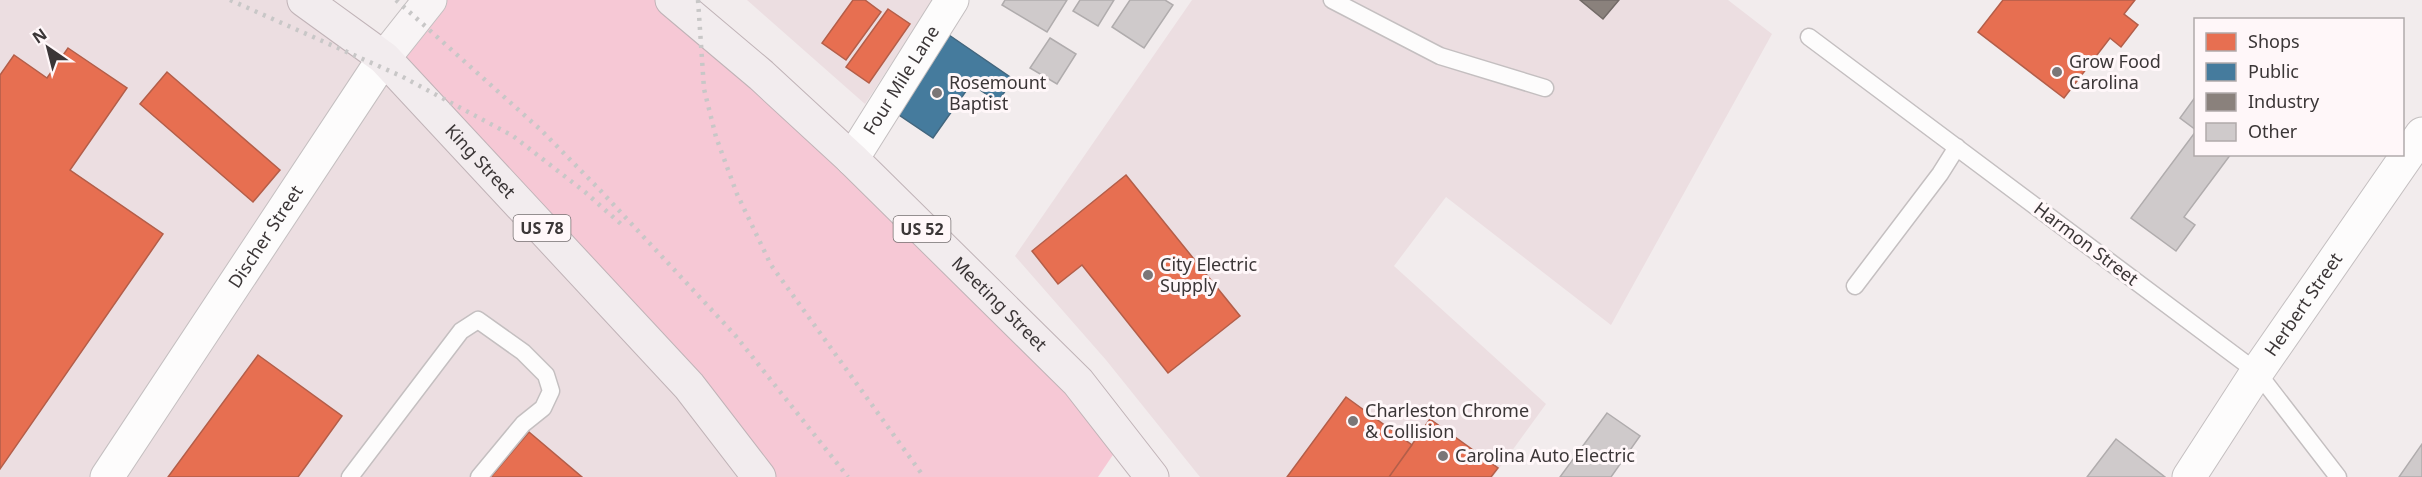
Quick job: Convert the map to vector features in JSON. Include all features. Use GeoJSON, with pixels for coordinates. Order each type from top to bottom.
{"type":"FeatureCollection","features":[{"type":"Feature","properties":{"kind":"main road","name":"King Street"},"geometry":{"type":"LineString","coordinates":[[304,0],[384,58],[689,386],[759,477]]}},
{"type":"Feature","properties":{"kind":"main road","name":"Meeting Street"},"geometry":{"type":"LineString","coordinates":[[672,0],[761,75],[852,159],[1078,382],[1152,477]]}},
{"type":"Feature","properties":{"kind":"street","name":"Discher Street"},"geometry":{"type":"LineString","coordinates":[[107,477],[384,58],[430,0]]}},
{"type":"Feature","properties":{"kind":"street","name":"Four Mile Lane"},"geometry":{"type":"LineString","coordinates":[[852,159],[952,0]]}},
{"type":"Feature","properties":{"kind":"street","name":"Herbert Street"},"geometry":{"type":"LineString","coordinates":[[2188,477],[2257,372],[2422,134]]}},
{"type":"Feature","properties":{"kind":"lane"},"geometry":{"type":"LineString","coordinates":[[1332,0],[1440,56],[1545,88]]}},
{"type":"Feature","properties":{"kind":"lane","name":"Harmon Street"},"geometry":{"type":"LineString","coordinates":[[1809,37],[2257,372],[2338,477]]}},
{"type":"Feature","properties":{"kind":"lane"},"geometry":{"type":"LineString","coordinates":[[1855,286],[1940,174],[1957,147]]}},
{"type":"Feature","properties":{"kind":"lane"},"geometry":{"type":"LineString","coordinates":[[350,477],[461,331],[478,320],[523,352],[546,375],[551,391],[543,408],[523,424],[479,477]]}},
{"type":"Feature","properties":{"kind":"shaded area"},"geometry":{"type":"Polygon","coordinates":[[[0,0],[299,0],[401,76],[759,477],[0,477],[0,0]]]}},
{"type":"Feature","properties":{"kind":"shaded area"},"geometry":{"type":"Polygon","coordinates":[[[430,0],[674,0],[1123,440],[1098,477],[759,477],[384,58],[430,0]]]}},
{"type":"Feature","properties":{"kind":"shaded area"},"geometry":{"type":"Polygon","coordinates":[[[747,0],[933,0],[865,104],[747,0]]]}},
{"type":"Feature","properties":{"kind":"shaded area"},"geometry":{"type":"Polygon","coordinates":[[[1192,0],[1728,0],[1772,34],[1611,325],[1446,197],[1394,266],[1546,404],[1493,477],[1200,477],[1106,360],[1015,256],[1192,0]]]}},
{"type":"Feature","properties":{"kind":"building: Shops"},"geometry":{"type":"Polygon","coordinates":[[[853,0],[865,0],[881,12],[846,60],[822,43],[853,0]]]}},
{"type":"Feature","properties":{"kind":"building: Shops","name":"Grow Food Carolina"},"geometry":{"type":"Polygon","coordinates":[[[2003,0],[2135,0],[2124,14],[2138,25],[2121,47],[2110,38],[2064,98],[1978,32],[2003,0]]]}},
{"type":"Feature","properties":{"kind":"building: Shops"},"geometry":{"type":"Polygon","coordinates":[[[888,9],[910,24],[869,83],[846,67],[888,9]]]}},
{"type":"Feature","properties":{"kind":"building: Shops"},"geometry":{"type":"Polygon","coordinates":[[[68,48],[127,88],[70,170],[163,234],[0,469],[0,75],[14,55],[47,78],[68,48]]]}},
{"type":"Feature","properties":{"kind":"building: Shops"},"geometry":{"type":"Polygon","coordinates":[[[167,72],[280,170],[253,202],[140,104],[167,72]]]}},
{"type":"Feature","properties":{"kind":"building: Shops","name":"City Electric Supply"},"geometry":{"type":"Polygon","coordinates":[[[1126,175],[1240,316],[1168,373],[1082,265],[1058,284],[1032,251],[1126,175]]]}},
{"type":"Feature","properties":{"kind":"building: Shops"},"geometry":{"type":"Polygon","coordinates":[[[258,355],[342,416],[298,477],[168,477],[258,355]]]}},
{"type":"Feature","properties":{"kind":"building: Shops","name":"Charleston Chrome & Collision"},"geometry":{"type":"Polygon","coordinates":[[[1346,397],[1412,445],[1389,477],[1287,477],[1346,397]]]}},
{"type":"Feature","properties":{"kind":"building: Shops","name":"Carolina Auto Electric"},"geometry":{"type":"Polygon","coordinates":[[[1430,419],[1498,468],[1491,477],[1389,477],[1430,419]]]}},
{"type":"Feature","properties":{"kind":"building: Shops"},"geometry":{"type":"Polygon","coordinates":[[[529,432],[582,477],[491,477],[529,432]]]}},
{"type":"Feature","properties":{"kind":"building: Public","name":"Rosemount Baptist"},"geometry":{"type":"Polygon","coordinates":[[[949,35],[1013,79],[998,102],[971,84],[933,138],[896,113],[949,35]]]}},
{"type":"Feature","properties":{"kind":"building: Industry"},"geometry":{"type":"Polygon","coordinates":[[[1580,0],[1619,0],[1603,19],[1580,0]]]}},
{"type":"Feature","properties":{"kind":"building: Other"},"geometry":{"type":"Polygon","coordinates":[[[1005,0],[1067,0],[1047,32],[1002,5],[1005,0]]]}},
{"type":"Feature","properties":{"kind":"building: Other"},"geometry":{"type":"Polygon","coordinates":[[[1080,0],[1114,0],[1098,26],[1073,11],[1080,0]]]}},
{"type":"Feature","properties":{"kind":"building: Other"},"geometry":{"type":"Polygon","coordinates":[[[1130,0],[1165,0],[1173,5],[1144,48],[1112,27],[1130,0]]]}},
{"type":"Feature","properties":{"kind":"building: Other"},"geometry":{"type":"Polygon","coordinates":[[[1050,38],[1076,54],[1057,84],[1030,68],[1050,38]]]}},
{"type":"Feature","properties":{"kind":"building: Other"},"geometry":{"type":"Polygon","coordinates":[[[2194,99],[2194,128],[2180,118],[2194,99]]]}},
{"type":"Feature","properties":{"kind":"building: Other"},"geometry":{"type":"Polygon","coordinates":[[[2194,134],[2194,156],[2230,156],[2184,217],[2195,225],[2176,251],[2131,218],[2194,134]]]}},
{"type":"Feature","properties":{"kind":"building: Other"},"geometry":{"type":"Polygon","coordinates":[[[1607,413],[1640,436],[1611,477],[1560,477],[1607,413]]]}},
{"type":"Feature","properties":{"kind":"building: Other"},"geometry":{"type":"Polygon","coordinates":[[[2116,439],[2165,477],[2087,477],[2116,439]]]}},
{"type":"Feature","properties":{"kind":"building: Other"},"geometry":{"type":"Polygon","coordinates":[[[2422,444],[2422,477],[2399,477],[2422,444]]]}},
{"type":"Feature","properties":{"kind":"railway"},"geometry":{"type":"LineString","coordinates":[[230,0],[401,76],[513,136],[585,192],[622,225]]}},
{"type":"Feature","properties":{"kind":"railway"},"geometry":{"type":"LineString","coordinates":[[396,0],[542,131],[599,189],[735,335],[848,477]]}},
{"type":"Feature","properties":{"kind":"railway"},"geometry":{"type":"LineString","coordinates":[[698,0],[704,89],[716,137],[737,194],[771,265],[924,477]]}},
{"type":"Feature","properties":{"kind":"place","name":"Grow Food Carolina"},"geometry":{"type":"Point","coordinates":[2057,72]}},
{"type":"Feature","properties":{"kind":"place","name":"Rosemount Baptist"},"geometry":{"type":"Point","coordinates":[937,93]}},
{"type":"Feature","properties":{"kind":"place","name":"City Electric Supply"},"geometry":{"type":"Point","coordinates":[1148,275]}},
{"type":"Feature","properties":{"kind":"place","name":"Charleston Chrome & Collision"},"geometry":{"type":"Point","coordinates":[1353,421]}},
{"type":"Feature","properties":{"kind":"place","name":"Carolina Auto Electric"},"geometry":{"type":"Point","coordinates":[1443,456]}}]}
